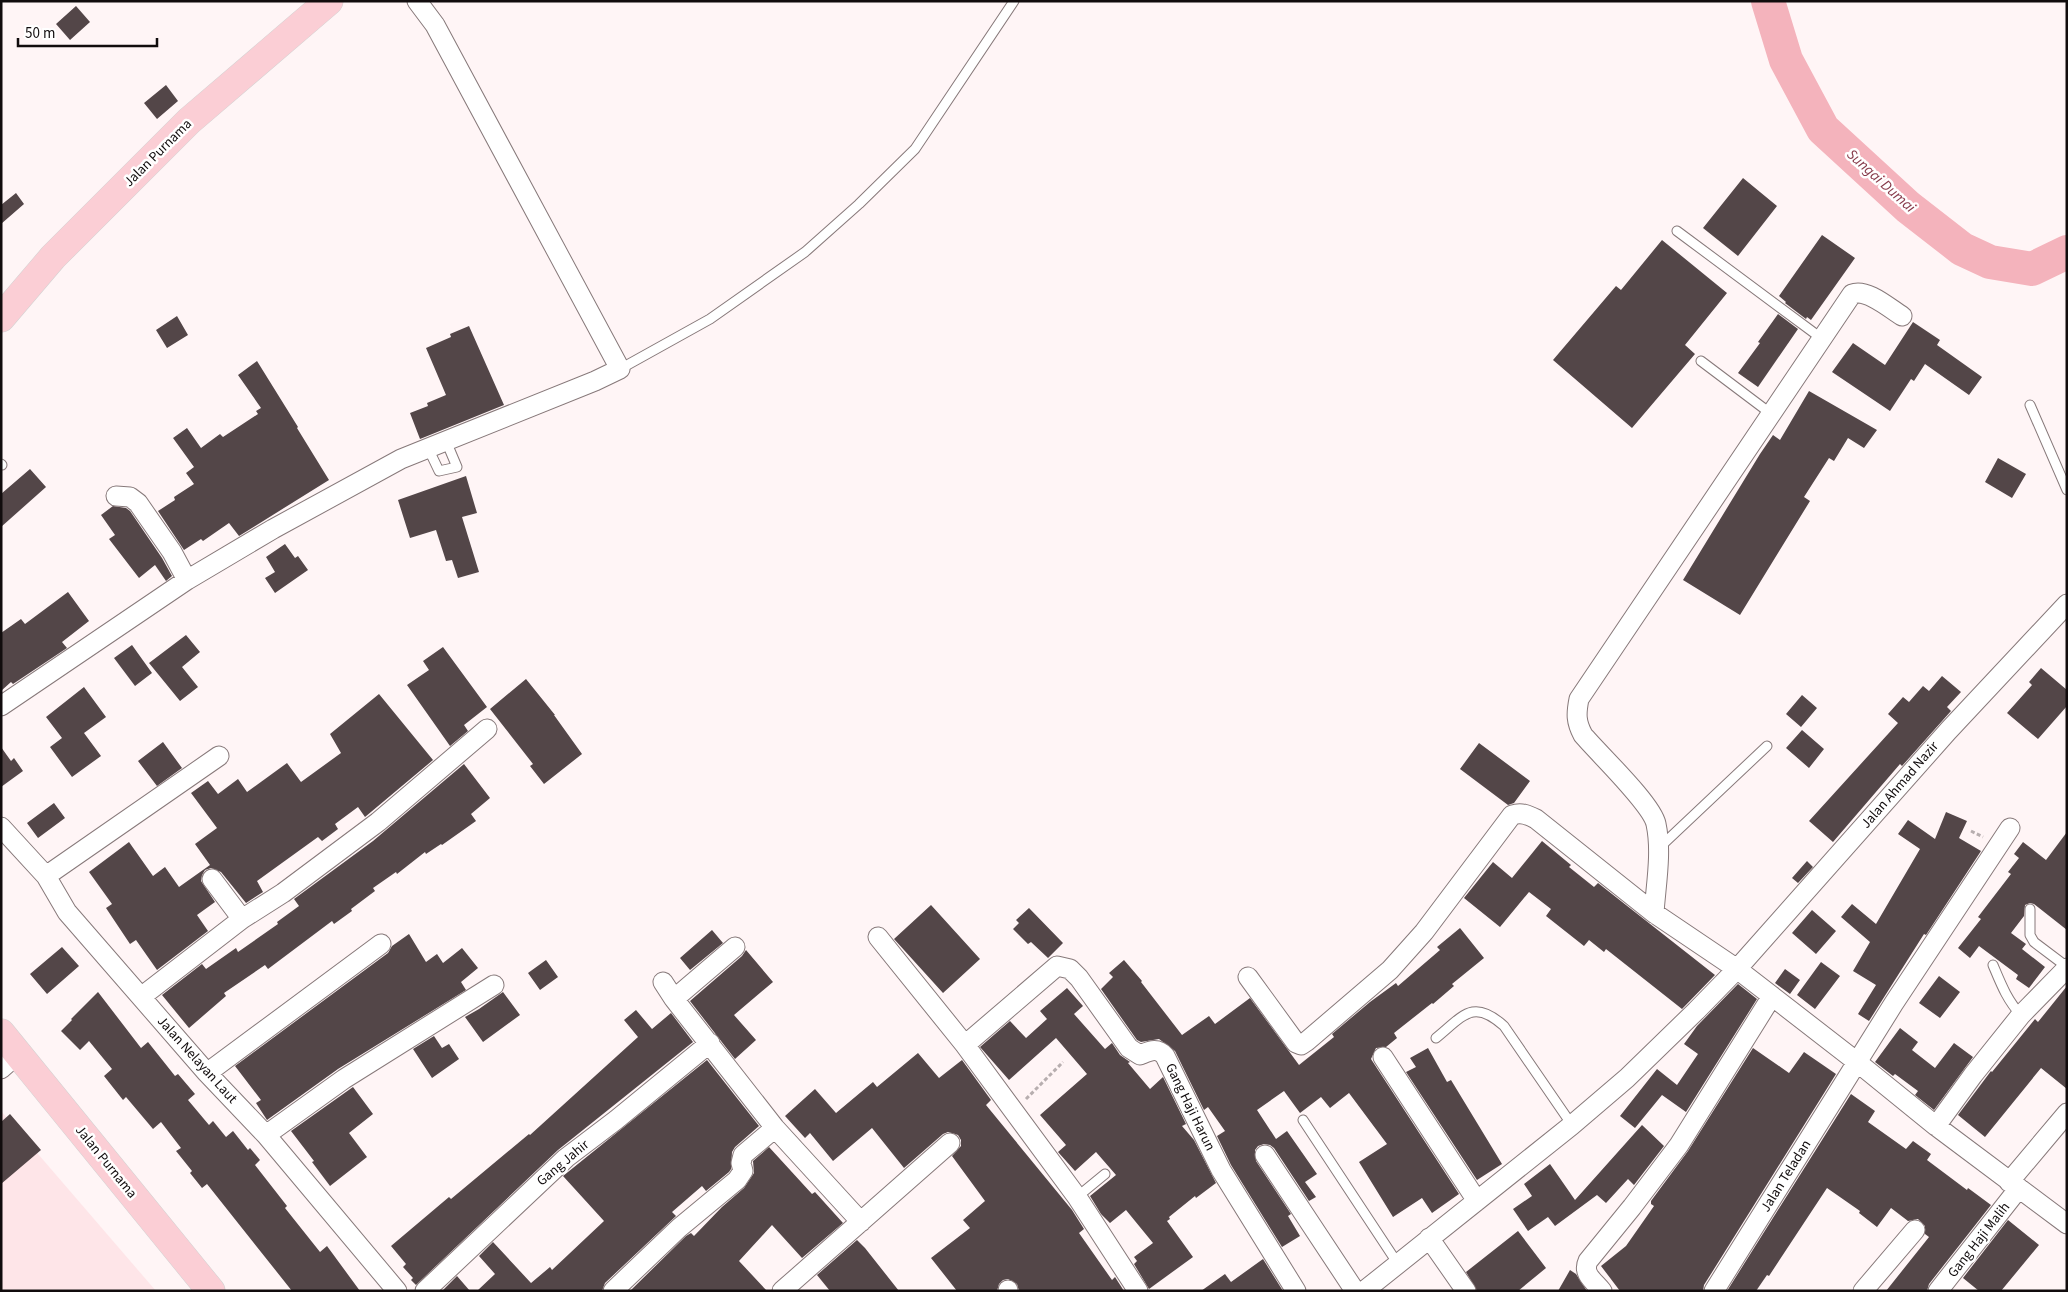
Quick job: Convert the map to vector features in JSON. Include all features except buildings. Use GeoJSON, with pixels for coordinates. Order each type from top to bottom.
{"type":"FeatureCollection","features":[{"type":"Feature","properties":{"kind":"main road","name":"Jalan Purnama"},"geometry":{"type":"LineString","coordinates":[[1,318],[53,257],[189,121],[329,1]]}},
{"type":"Feature","properties":{"kind":"main road","name":"Jalan Purnama"},"geometry":{"type":"LineString","coordinates":[[1,1033],[10,1062],[212,1291]]}},
{"type":"Feature","properties":{"kind":"street"},"geometry":{"type":"LineString","coordinates":[[1,706],[187,580],[273,529],[401,459],[596,381],[620,369],[434,25],[417,1]]}},
{"type":"Feature","properties":{"kind":"street"},"geometry":{"type":"LineString","coordinates":[[1654,913],[1658,849],[1656,823],[1647,808],[1583,736],[1576,714],[1579,699],[1852,294],[1857,292],[1866,294],[1902,316]]}},
{"type":"Feature","properties":{"kind":"street"},"geometry":{"type":"LineString","coordinates":[[116,496],[130,497],[138,503],[172,552],[187,580]]}},
{"type":"Feature","properties":{"kind":"street","name":"Jalan Ahmad Nazir"},"geometry":{"type":"LineString","coordinates":[[1364,1291],[1572,1125],[1627,1078],[1736,969],[1948,731],[2067,604]]}},
{"type":"Feature","properties":{"kind":"street"},"geometry":{"type":"LineString","coordinates":[[141,997],[242,919],[284,893],[378,822],[487,729]]}},
{"type":"Feature","properties":{"kind":"street"},"geometry":{"type":"LineString","coordinates":[[46,876],[219,756]]}},
{"type":"Feature","properties":{"kind":"street"},"geometry":{"type":"LineString","coordinates":[[1248,976],[1296,1043],[1301,1045],[1390,970],[1424,932],[1512,815],[1519,813],[1536,819],[1654,913],[1772,996],[1936,1126],[2067,1224]]}},
{"type":"Feature","properties":{"kind":"street","name":"Jalan Nelayan Laut"},"geometry":{"type":"LineString","coordinates":[[1,827],[46,876],[67,912],[207,1073],[266,1135],[397,1291]]}},
{"type":"Feature","properties":{"kind":"street","name":"Jalan Teladan"},"geometry":{"type":"LineString","coordinates":[[1714,1291],[1857,1062],[2010,828]]}},
{"type":"Feature","properties":{"kind":"street"},"geometry":{"type":"LineString","coordinates":[[212,879],[242,919]]}},
{"type":"Feature","properties":{"kind":"street"},"geometry":{"type":"LineString","coordinates":[[878,937],[965,1045],[1077,1197],[1138,1291]]}},
{"type":"Feature","properties":{"kind":"street"},"geometry":{"type":"LineString","coordinates":[[207,1073],[381,944]]}},
{"type":"Feature","properties":{"kind":"street"},"geometry":{"type":"LineString","coordinates":[[674,999],[735,947]]}},
{"type":"Feature","properties":{"kind":"street","name":"Gang Haji Harun"},"geometry":{"type":"LineString","coordinates":[[965,1045],[1057,966],[1070,969],[1135,1054],[1140,1055],[1154,1050],[1160,1051],[1166,1056],[1221,1170],[1296,1291]]}},
{"type":"Feature","properties":{"kind":"street"},"geometry":{"type":"LineString","coordinates":[[1936,1126],[1973,1075],[2021,1015],[2067,967]]}},
{"type":"Feature","properties":{"kind":"street"},"geometry":{"type":"LineString","coordinates":[[663,982],[674,999],[775,1128],[861,1222]]}},
{"type":"Feature","properties":{"kind":"street"},"geometry":{"type":"LineString","coordinates":[[266,1135],[344,1080],[494,985]]}},
{"type":"Feature","properties":{"kind":"street"},"geometry":{"type":"LineString","coordinates":[[1602,1291],[1587,1274],[1588,1260],[1632,1207],[1679,1145],[1772,996]]}},
{"type":"Feature","properties":{"kind":"street","name":"Gang Jahir"},"geometry":{"type":"LineString","coordinates":[[425,1291],[566,1158],[616,1120],[710,1043]]}},
{"type":"Feature","properties":{"kind":"street"},"geometry":{"type":"LineString","coordinates":[[1383,1057],[1477,1200]]}},
{"type":"Feature","properties":{"kind":"street","name":"Gang Haji Malih"},"geometry":{"type":"LineString","coordinates":[[1938,1291],[2067,1113]]}},
{"type":"Feature","properties":{"kind":"street"},"geometry":{"type":"LineString","coordinates":[[613,1291],[679,1228],[737,1180],[743,1171],[741,1163],[743,1155],[775,1128]]}},
{"type":"Feature","properties":{"kind":"street"},"geometry":{"type":"LineString","coordinates":[[782,1291],[950,1143]]}},
{"type":"Feature","properties":{"kind":"street"},"geometry":{"type":"LineString","coordinates":[[1265,1155],[1355,1291]]}},
{"type":"Feature","properties":{"kind":"street"},"geometry":{"type":"LineString","coordinates":[[1864,1291],[1915,1230]]}},
{"type":"Feature","properties":{"kind":"street"},"geometry":{"type":"LineString","coordinates":[[1429,1238],[1466,1291]]}},
{"type":"Feature","properties":{"kind":"lane"},"geometry":{"type":"LineString","coordinates":[[620,369],[710,319],[805,252],[859,204],[915,149],[1014,1]]}},
{"type":"Feature","properties":{"kind":"lane"},"geometry":{"type":"LineString","coordinates":[[1677,231],[1821,338]]}},
{"type":"Feature","properties":{"kind":"lane"},"geometry":{"type":"LineString","coordinates":[[1701,360],[1770,413]]}},
{"type":"Feature","properties":{"kind":"lane"},"geometry":{"type":"LineString","coordinates":[[2030,406],[2067,490]]}},
{"type":"Feature","properties":{"kind":"lane"},"geometry":{"type":"LineString","coordinates":[[428,448],[439,471],[457,467],[446,441]]}},
{"type":"Feature","properties":{"kind":"lane"},"geometry":{"type":"LineString","coordinates":[[1658,849],[1767,746]]}},
{"type":"Feature","properties":{"kind":"lane"},"geometry":{"type":"LineString","coordinates":[[2030,910],[2030,935],[2034,942],[2067,967]]}},
{"type":"Feature","properties":{"kind":"lane"},"geometry":{"type":"LineString","coordinates":[[1993,965],[2003,991],[2010,1003],[2021,1015]]}},
{"type":"Feature","properties":{"kind":"lane"},"geometry":{"type":"LineString","coordinates":[[1436,1038],[1467,1013],[1477,1010],[1494,1017],[1504,1026],[1572,1125]]}},
{"type":"Feature","properties":{"kind":"lane"},"geometry":{"type":"LineString","coordinates":[[1303,1120],[1398,1264]]}},
{"type":"Feature","properties":{"kind":"lane"},"geometry":{"type":"LineString","coordinates":[[1077,1197],[1105,1174]]}},
{"type":"Feature","properties":{"kind":"path"},"geometry":{"type":"LineString","coordinates":[[1014,1112],[1063,1062]]}},
{"type":"Feature","properties":{"kind":"shaded area"},"geometry":{"type":"Polygon","coordinates":[[[1,1111],[156,1291],[1,1291],[1,1111]]]}},
{"type":"Feature","properties":{"kind":"waterway","name":"Sungai Dumai"},"geometry":{"type":"LineString","coordinates":[[1768,1],[1786,60],[1823,129],[1908,207],[1962,249],[1990,262],[2032,269],[2067,252]]}}]}
